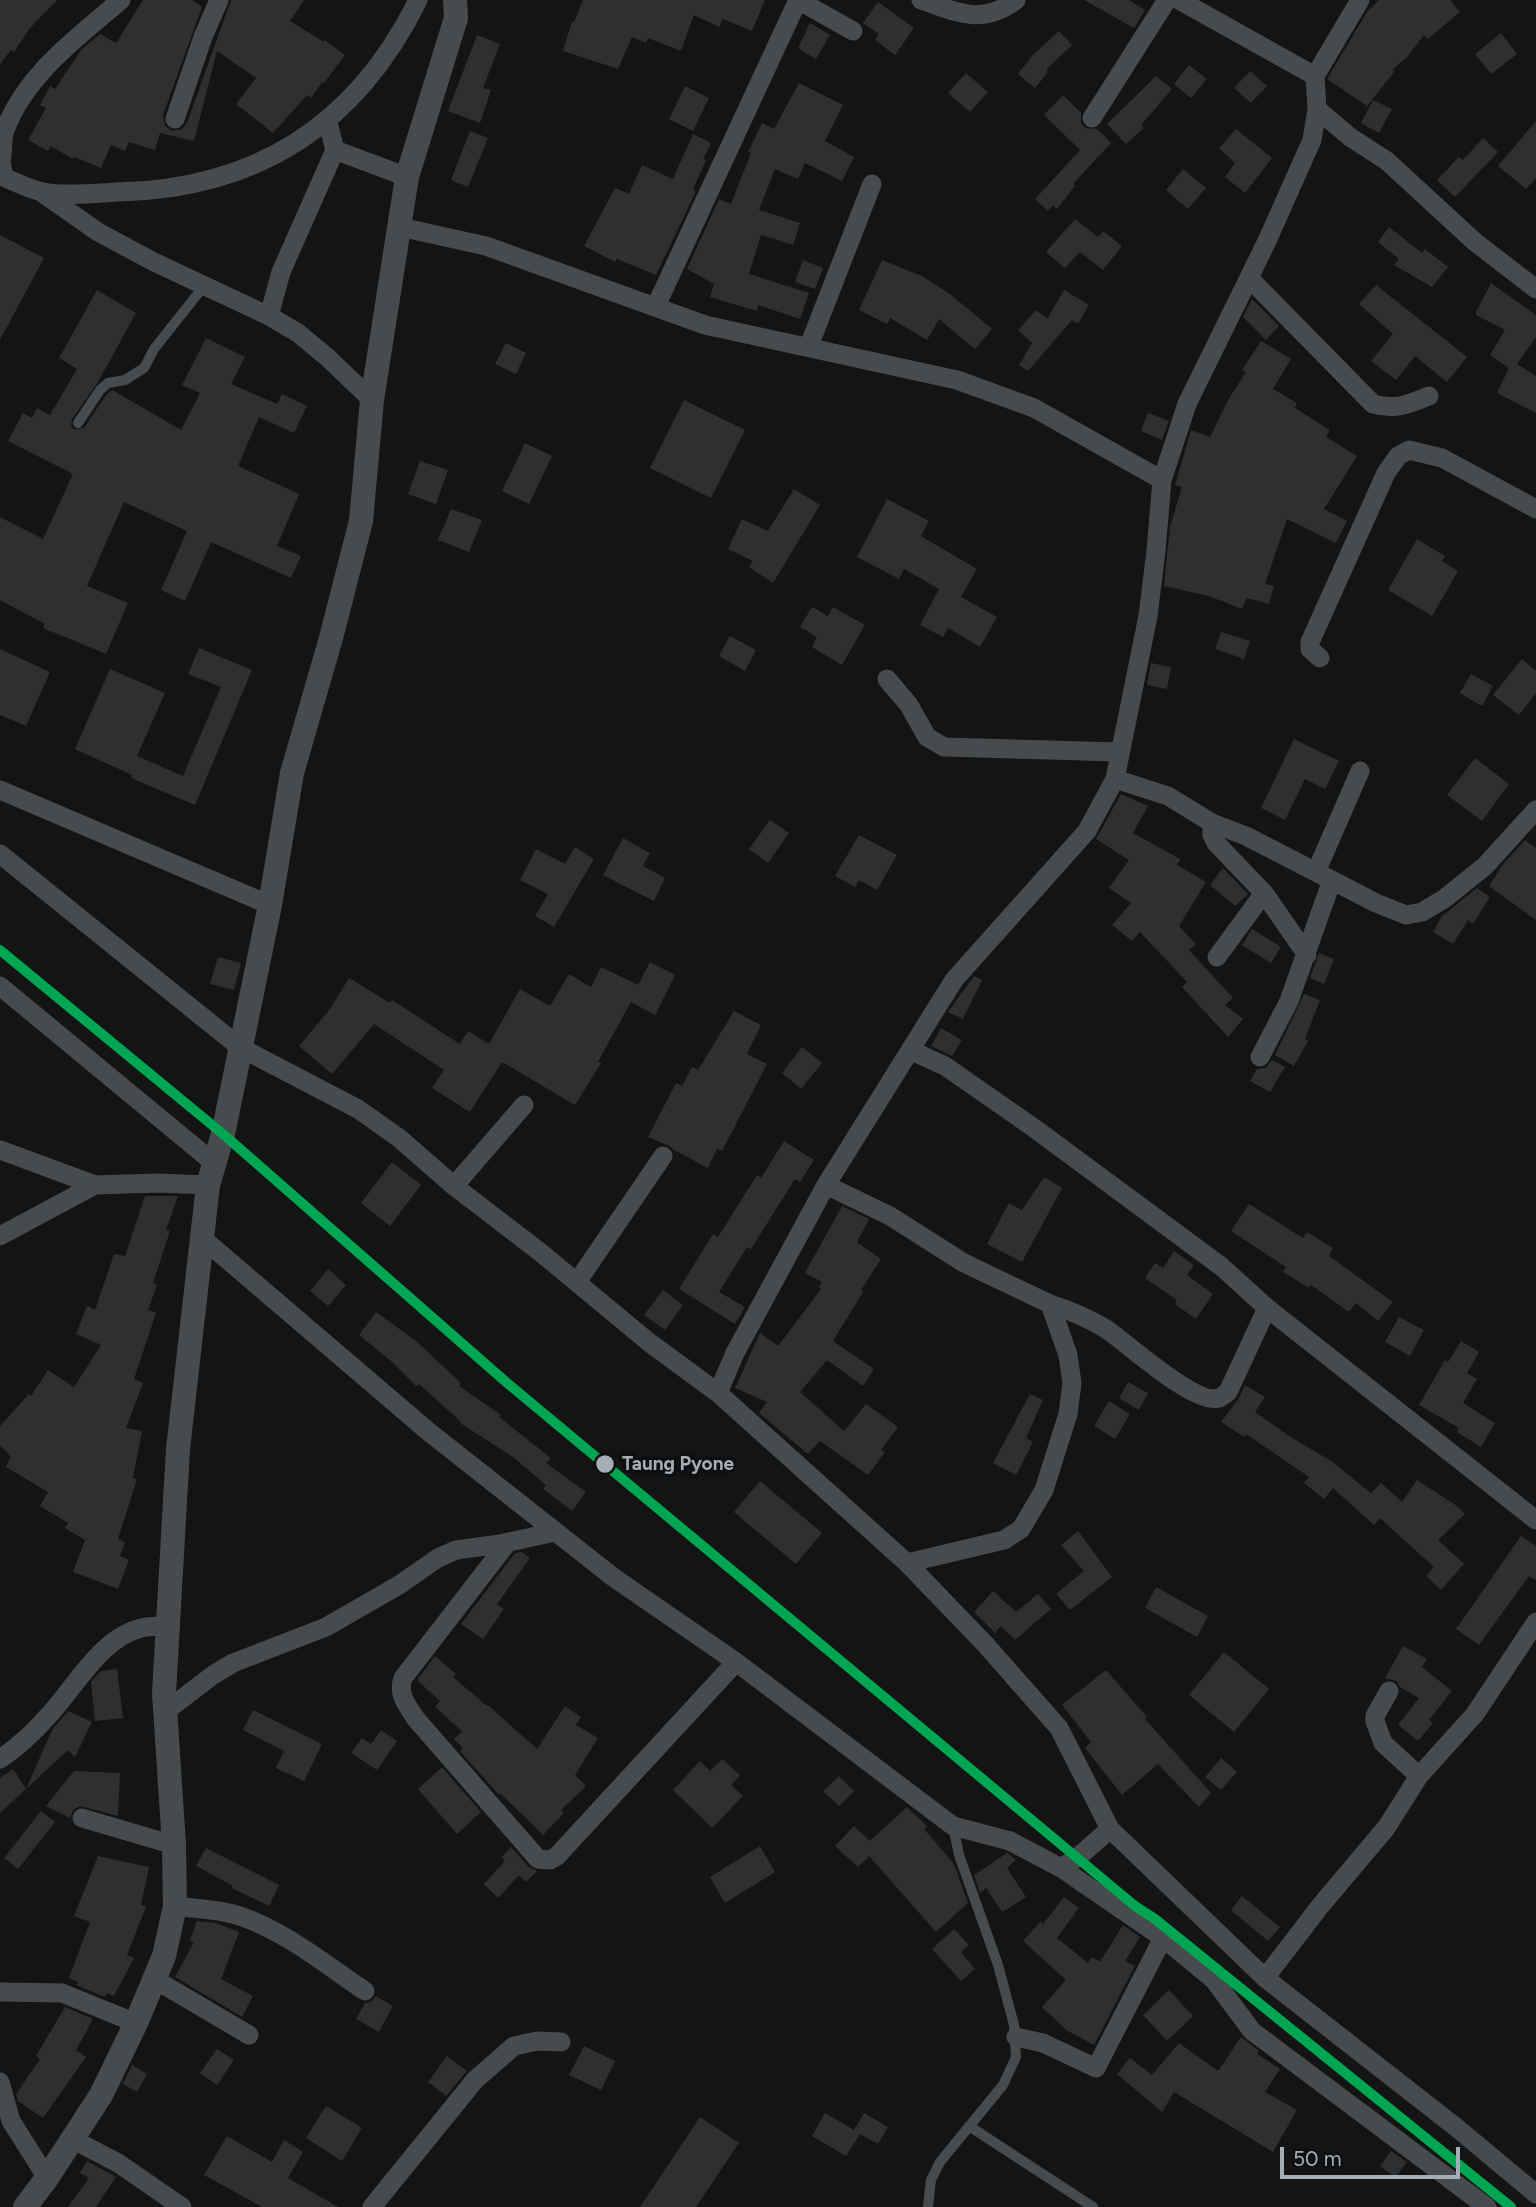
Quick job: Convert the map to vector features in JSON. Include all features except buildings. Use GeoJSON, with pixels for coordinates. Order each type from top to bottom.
{"type":"FeatureCollection","features":[{"type":"Feature","properties":{"kind":"street"},"geometry":{"type":"LineString","coordinates":[[121,0],[50,63],[34,82],[4,132],[1,167],[98,232],[269,316],[298,333],[372,400]]}},
{"type":"Feature","properties":{"kind":"street"},"geometry":{"type":"LineString","coordinates":[[175,119],[196,55],[219,0]]}},
{"type":"Feature","properties":{"kind":"street"},"geometry":{"type":"LineString","coordinates":[[41,192],[153,192],[209,182],[252,167],[292,146],[327,119],[384,61],[418,0]]}},
{"type":"Feature","properties":{"kind":"street"},"geometry":{"type":"LineString","coordinates":[[25,2207],[101,2095],[154,1979],[163,1956],[175,1906],[174,1845],[164,1693],[178,1449],[211,1174],[223,1134],[270,905],[292,773],[331,638],[361,520],[372,400],[407,177],[456,18],[455,0]]}},
{"type":"Feature","properties":{"kind":"street"},"geometry":{"type":"LineString","coordinates":[[656,306],[798,0],[853,32]]}},
{"type":"Feature","properties":{"kind":"street"},"geometry":{"type":"LineString","coordinates":[[920,0],[967,15],[989,15],[1016,0]]}},
{"type":"Feature","properties":{"kind":"street"},"geometry":{"type":"LineString","coordinates":[[1092,118],[1167,0]]}},
{"type":"Feature","properties":{"kind":"street"},"geometry":{"type":"LineString","coordinates":[[1179,0],[1315,76]]}},
{"type":"Feature","properties":{"kind":"street"},"geometry":{"type":"LineString","coordinates":[[718,1393],[735,1353],[826,1185],[954,980],[1087,831],[1115,779],[1148,616],[1162,480],[1186,404],[1249,278],[1312,140],[1317,109],[1315,76],[1360,0]]}},
{"type":"Feature","properties":{"kind":"street"},"geometry":{"type":"LineString","coordinates":[[1317,109],[1350,137],[1387,161],[1475,242],[1536,289]]}},
{"type":"Feature","properties":{"kind":"street"},"geometry":{"type":"LineString","coordinates":[[269,316],[281,272],[335,150],[327,119]]}},
{"type":"Feature","properties":{"kind":"street"},"geometry":{"type":"LineString","coordinates":[[335,150],[407,177]]}},
{"type":"Feature","properties":{"kind":"street"},"geometry":{"type":"LineString","coordinates":[[809,346],[872,184]]}},
{"type":"Feature","properties":{"kind":"street"},"geometry":{"type":"LineString","coordinates":[[400,227],[486,246],[705,325],[957,380],[1034,408],[1162,480]]}},
{"type":"Feature","properties":{"kind":"street"},"geometry":{"type":"LineString","coordinates":[[1249,278],[1373,404],[1388,408],[1401,407],[1429,396]]}},
{"type":"Feature","properties":{"kind":"street"},"geometry":{"type":"LineString","coordinates":[[1320,659],[1310,649],[1310,642],[1386,473],[1398,456],[1409,450],[1442,458],[1536,509]]}},
{"type":"Feature","properties":{"kind":"street"},"geometry":{"type":"LineString","coordinates":[[887,679],[909,705],[928,737],[944,747],[1119,752]]}},
{"type":"Feature","properties":{"kind":"street"},"geometry":{"type":"LineString","coordinates":[[1260,1057],[1289,1002],[1307,955],[1324,876],[1360,771]]}},
{"type":"Feature","properties":{"kind":"street"},"geometry":{"type":"LineString","coordinates":[[1115,779],[1168,796],[1212,823],[1246,836],[1376,903],[1406,915],[1422,912],[1444,899],[1485,866],[1536,810]]}},
{"type":"Feature","properties":{"kind":"street"},"geometry":{"type":"LineString","coordinates":[[0,790],[270,905]]}},
{"type":"Feature","properties":{"kind":"street"},"geometry":{"type":"LineString","coordinates":[[1212,823],[1212,835],[1216,843],[1264,893],[1307,955]]}},
{"type":"Feature","properties":{"kind":"street"},"geometry":{"type":"LineString","coordinates":[[0,854],[241,1048],[358,1109],[399,1138],[454,1186],[650,1343],[718,1393],[907,1563],[985,1644],[1059,1728],[1110,1829],[1265,1978],[1457,2128],[1536,2194]]}},
{"type":"Feature","properties":{"kind":"street"},"geometry":{"type":"LineString","coordinates":[[1217,957],[1264,893]]}},
{"type":"Feature","properties":{"kind":"street"},"geometry":{"type":"LineString","coordinates":[[0,986],[211,1174]]}},
{"type":"Feature","properties":{"kind":"street"},"geometry":{"type":"LineString","coordinates":[[910,1050],[944,1066],[1034,1128],[1222,1267],[1267,1308],[1536,1520]]}},
{"type":"Feature","properties":{"kind":"street"},"geometry":{"type":"LineString","coordinates":[[454,1186],[524,1105]]}},
{"type":"Feature","properties":{"kind":"street"},"geometry":{"type":"LineString","coordinates":[[0,1150],[94,1185],[158,1183],[211,1174]]}},
{"type":"Feature","properties":{"kind":"street"},"geometry":{"type":"LineString","coordinates":[[577,1282],[663,1156]]}},
{"type":"Feature","properties":{"kind":"street"},"geometry":{"type":"LineString","coordinates":[[0,1236],[94,1185]]}},
{"type":"Feature","properties":{"kind":"street"},"geometry":{"type":"LineString","coordinates":[[826,1185],[890,1216],[964,1263],[1109,1331],[1165,1375],[1207,1398],[1219,1399],[1228,1392],[1267,1308]]}},
{"type":"Feature","properties":{"kind":"street"},"geometry":{"type":"LineString","coordinates":[[202,1238],[429,1432],[613,1577],[737,1662],[953,1826],[1010,1841],[1061,1868],[1163,1938],[1214,1980],[1252,2031],[1487,2207]]}},
{"type":"Feature","properties":{"kind":"street"},"geometry":{"type":"LineString","coordinates":[[907,1563],[1004,1540],[1021,1529],[1044,1490],[1068,1414],[1072,1383],[1068,1355],[1050,1304]]}},
{"type":"Feature","properties":{"kind":"street"},"geometry":{"type":"LineString","coordinates":[[166,1711],[233,1663],[326,1627],[400,1585],[438,1558],[456,1550],[555,1532]]}},
{"type":"Feature","properties":{"kind":"street"},"geometry":{"type":"LineString","coordinates":[[508,1542],[403,1678],[400,1688],[416,1719],[538,1859],[550,1860],[557,1856],[737,1662]]}},
{"type":"Feature","properties":{"kind":"street"},"geometry":{"type":"LineString","coordinates":[[1265,1978],[1321,1905],[1386,1828],[1419,1776],[1475,1714],[1536,1622]]}},
{"type":"Feature","properties":{"kind":"street"},"geometry":{"type":"LineString","coordinates":[[0,1759],[15,1749],[50,1715],[83,1671],[115,1642],[140,1629],[168,1626]]}},
{"type":"Feature","properties":{"kind":"street"},"geometry":{"type":"LineString","coordinates":[[1389,1690],[1375,1721],[1383,1743],[1419,1776]]}},
{"type":"Feature","properties":{"kind":"street"},"geometry":{"type":"LineString","coordinates":[[82,1818],[174,1845]]}},
{"type":"Feature","properties":{"kind":"street"},"geometry":{"type":"LineString","coordinates":[[1061,1868],[1110,1829]]}},
{"type":"Feature","properties":{"kind":"street"},"geometry":{"type":"LineString","coordinates":[[175,1906],[236,1915],[262,1925],[291,1940],[365,1991]]}},
{"type":"Feature","properties":{"kind":"street"},"geometry":{"type":"LineString","coordinates":[[1016,2037],[1043,2043],[1096,2068],[1163,1938]]}},
{"type":"Feature","properties":{"kind":"street"},"geometry":{"type":"LineString","coordinates":[[154,1979],[249,2035]]}},
{"type":"Feature","properties":{"kind":"street"},"geometry":{"type":"LineString","coordinates":[[0,1992],[62,1993],[136,2023]]}},
{"type":"Feature","properties":{"kind":"street"},"geometry":{"type":"LineString","coordinates":[[372,2207],[475,2080],[514,2046],[537,2041],[561,2042]]}},
{"type":"Feature","properties":{"kind":"street"},"geometry":{"type":"LineString","coordinates":[[0,2082],[11,2121],[47,2178]]}},
{"type":"Feature","properties":{"kind":"street"},"geometry":{"type":"LineString","coordinates":[[72,2139],[118,2163],[182,2207]]}},
{"type":"Feature","properties":{"kind":"lane"},"geometry":{"type":"LineString","coordinates":[[78,423],[100,390],[108,383],[125,380],[144,368],[154,349],[204,286]]}},
{"type":"Feature","properties":{"kind":"lane"},"geometry":{"type":"LineString","coordinates":[[928,2207],[931,2180],[940,2162],[1003,2085],[1016,2057],[1016,2037],[998,1965],[959,1855],[953,1826]]}},
{"type":"Feature","properties":{"kind":"lane"},"geometry":{"type":"LineString","coordinates":[[969,2126],[1093,2207]]}},
{"type":"Feature","properties":{"kind":"transit line"},"geometry":{"type":"LineString","coordinates":[[0,950],[223,1134],[506,1382],[1135,1906],[1155,1919],[1511,2207]]}},
{"type":"Feature","properties":{"kind":"place","name":"Taung Pyone"},"geometry":{"type":"Point","coordinates":[605,1464]}}]}
